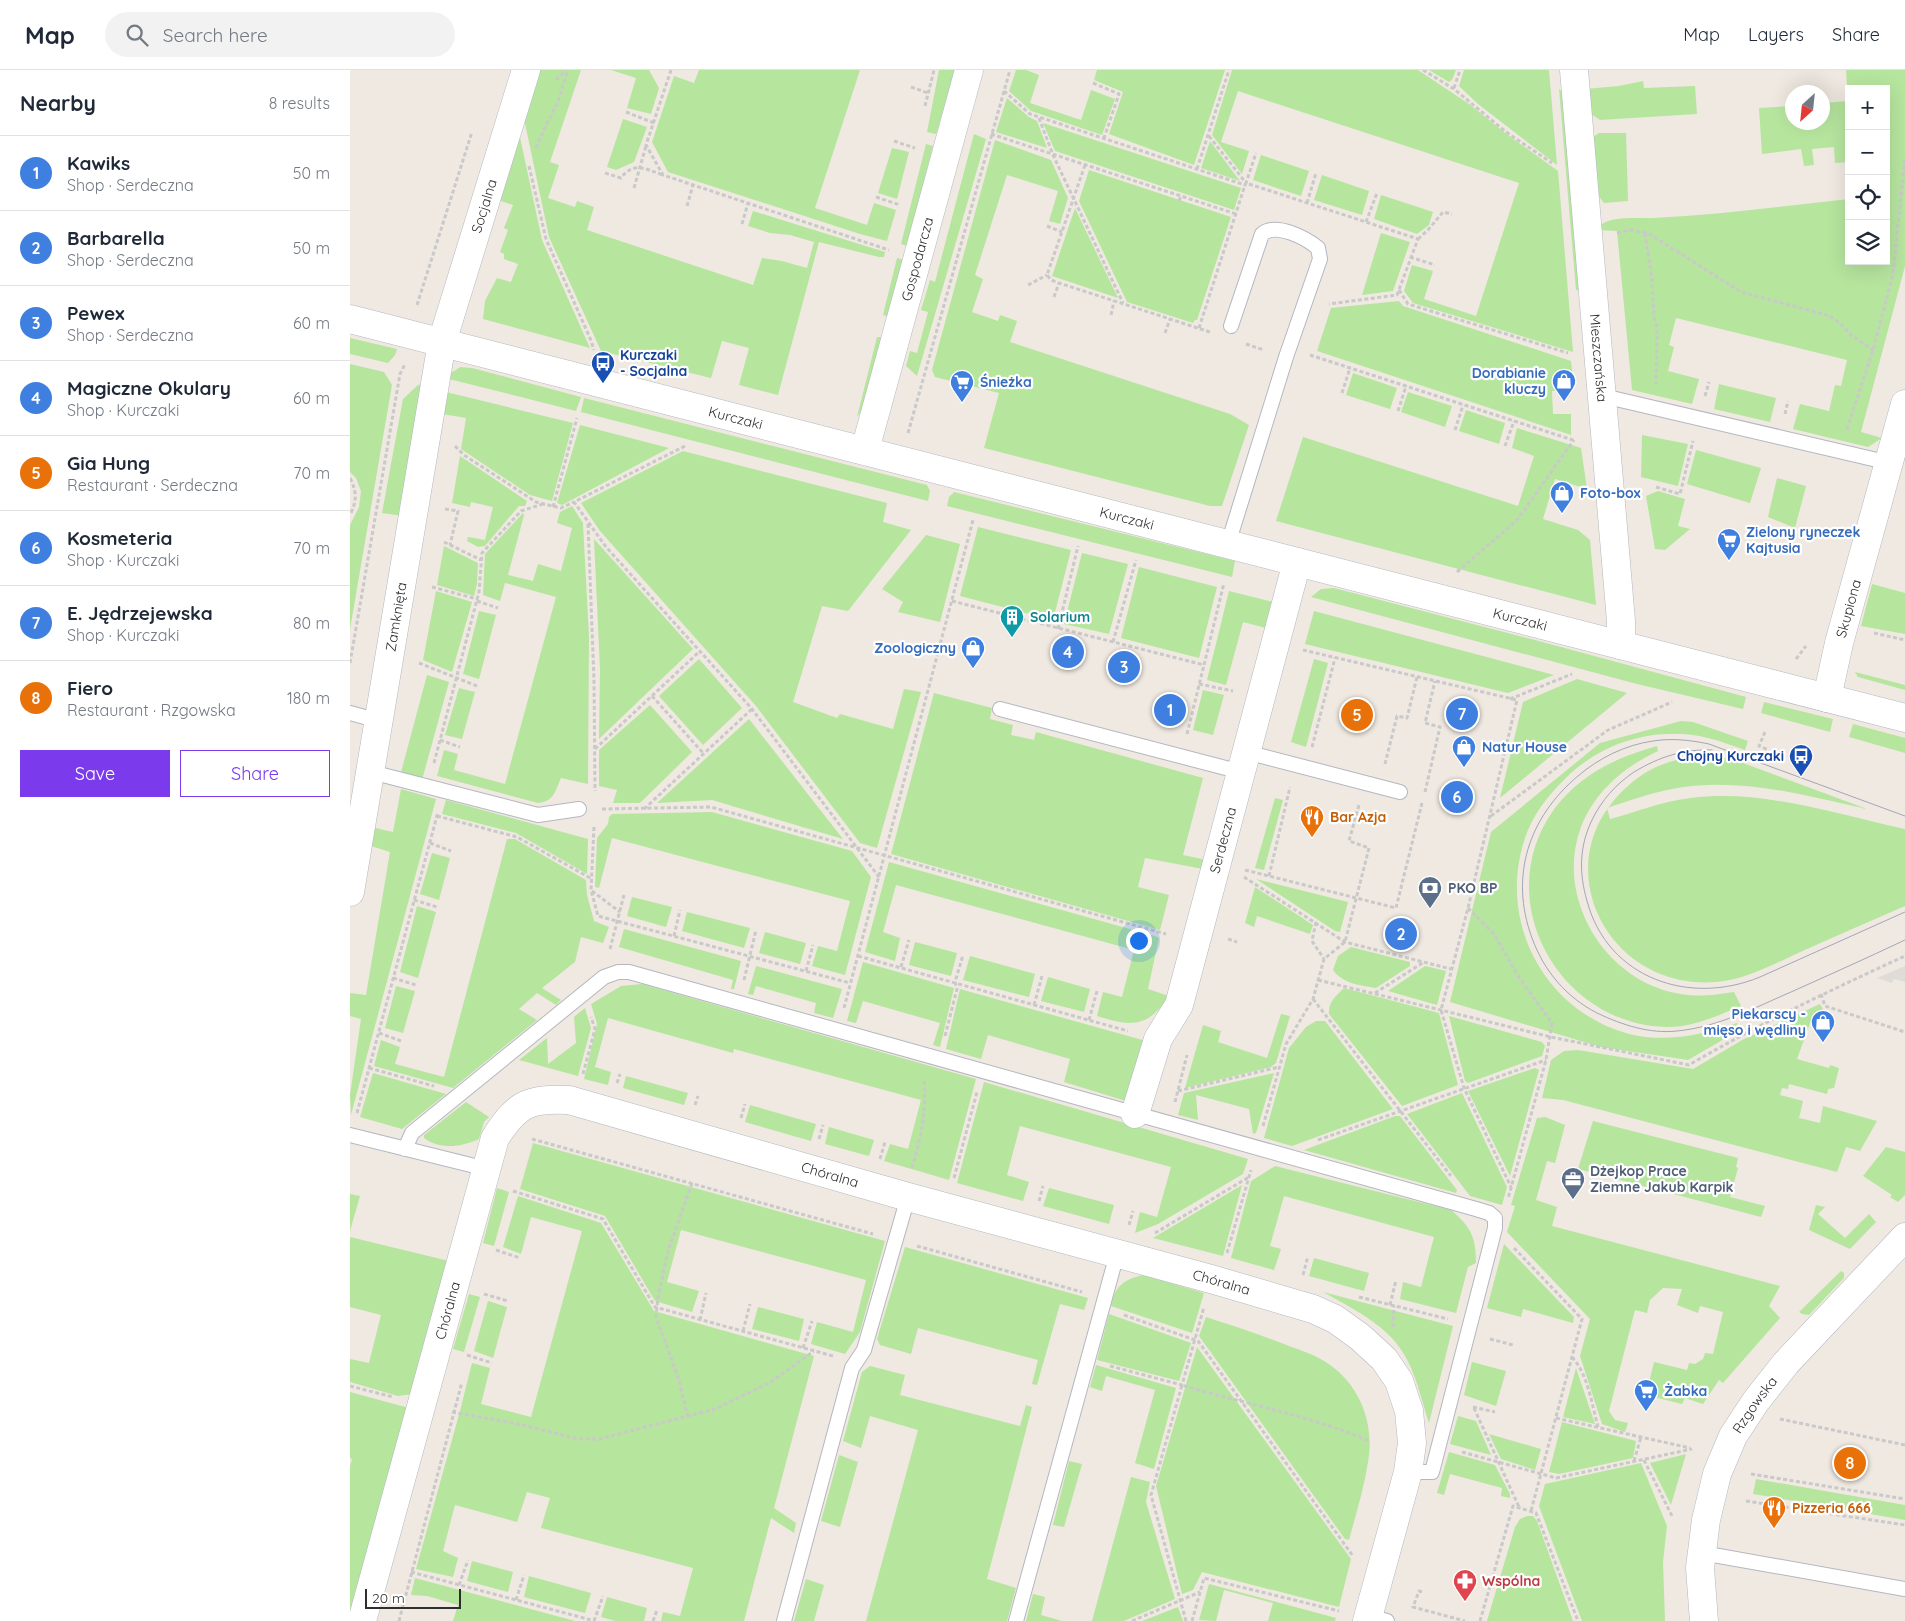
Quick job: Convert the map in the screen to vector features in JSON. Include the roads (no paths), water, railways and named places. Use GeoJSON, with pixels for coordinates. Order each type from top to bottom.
{"type":"FeatureCollection","features":[{"type":"Feature","properties":{"kind":"street","name":"Socjalna"},"geometry":{"type":"LineString","coordinates":[[442,342],[526,70]]}},
{"type":"Feature","properties":{"kind":"street","name":"Gospodarcza"},"geometry":{"type":"LineString","coordinates":[[865,450],[969,70]]}},
{"type":"Feature","properties":{"kind":"street","name":"Mieszczańska"},"geometry":{"type":"LineString","coordinates":[[1574,70],[1603,396],[1621,621],[1621,645]]}},
{"type":"Feature","properties":{"kind":"street","name":"Kurczaki"},"geometry":{"type":"LineString","coordinates":[[350,319],[1905,718]]}},
{"type":"Feature","properties":{"kind":"street","name":"Zamknięta"},"geometry":{"type":"LineString","coordinates":[[350,892],[442,342]]}},
{"type":"Feature","properties":{"kind":"street","name":"Skupiona"},"geometry":{"type":"LineString","coordinates":[[1827,698],[1837,650],[1905,404]]}},
{"type":"Feature","properties":{"kind":"street","name":"Serdeczna"},"geometry":{"type":"LineString","coordinates":[[1135,1114],[1158,1039],[1179,1005],[1196,943],[1227,866],[1244,762],[1297,562]]}},
{"type":"Feature","properties":{"kind":"street","name":"Chóralna"},"geometry":{"type":"LineString","coordinates":[[362,1621],[496,1138],[507,1119],[526,1103],[546,1099],[569,1100],[909,1185],[1117,1254],[1313,1309],[1336,1319],[1384,1359],[1399,1382],[1409,1411],[1412,1443],[1408,1472],[1372,1619]]}},
{"type":"Feature","properties":{"kind":"street","name":"Rzgowska"},"geometry":{"type":"LineString","coordinates":[[1704,1621],[1700,1568],[1706,1520],[1717,1474],[1733,1436],[1754,1404],[1786,1363],[1903,1241]]}},
{"type":"Feature","properties":{"kind":"lane"},"geometry":{"type":"LineString","coordinates":[[1228,544],[1286,357],[1320,260],[1318,248],[1302,238],[1276,228],[1268,229],[1262,234],[1231,326]]}},
{"type":"Feature","properties":{"kind":"lane"},"geometry":{"type":"LineString","coordinates":[[1603,396],[1890,463]]}},
{"type":"Feature","properties":{"kind":"lane"},"geometry":{"type":"LineString","coordinates":[[1000,709],[1181,756],[1244,762],[1372,785],[1400,792]]}},
{"type":"Feature","properties":{"kind":"lane"},"geometry":{"type":"LineString","coordinates":[[350,713],[379,721]]}},
{"type":"Feature","properties":{"kind":"lane"},"geometry":{"type":"LineString","coordinates":[[371,772],[538,815],[579,809]]}},
{"type":"Feature","properties":{"kind":"lane"},"geometry":{"type":"LineString","coordinates":[[405,1149],[412,1133],[604,977],[618,972],[629,972],[1489,1213],[1495,1223],[1432,1472],[1408,1472]]}},
{"type":"Feature","properties":{"kind":"lane"},"geometry":{"type":"LineString","coordinates":[[351,1135],[405,1149],[485,1175]]}},
{"type":"Feature","properties":{"kind":"lane"},"geometry":{"type":"LineString","coordinates":[[784,1621],[852,1368],[864,1350],[896,1240],[909,1185]]}},
{"type":"Feature","properties":{"kind":"lane"},"geometry":{"type":"LineString","coordinates":[[1016,1621],[1117,1254]]}},
{"type":"Feature","properties":{"kind":"lane"},"geometry":{"type":"LineString","coordinates":[[1702,1553],[1905,1590]]}},
{"type":"Feature","properties":{"kind":"tram line"},"geometry":{"type":"LineString","coordinates":[[1905,816],[1709,744],[1674,740],[1643,743],[1623,749],[1604,758],[1586,769],[1561,792],[1547,810],[1536,829],[1528,849],[1524,870],[1523,892],[1525,915],[1532,938],[1543,961],[1557,982],[1575,999],[1597,1013],[1626,1025],[1646,1030],[1667,1032],[1692,1029],[1736,1016],[1905,940]]}},
{"type":"Feature","properties":{"kind":"tram line"},"geometry":{"type":"LineString","coordinates":[[1712,750],[1691,751],[1672,755],[1634,772],[1621,782],[1604,800],[1588,830],[1582,860],[1584,891],[1587,901],[1598,928],[1613,950],[1633,967],[1655,979],[1680,986],[1706,988],[1733,985],[1760,977],[1905,912]]}},
{"type":"Feature","properties":{"kind":"place","name":"Kurczaki - Socjalna"},"geometry":{"type":"Point","coordinates":[603,384]}},
{"type":"Feature","properties":{"kind":"place","name":"Dorabianie kluczy"},"geometry":{"type":"Point","coordinates":[1564,402]}},
{"type":"Feature","properties":{"kind":"place","name":"Śnieżka"},"geometry":{"type":"Point","coordinates":[962,403]}},
{"type":"Feature","properties":{"kind":"place","name":"Foto-box"},"geometry":{"type":"Point","coordinates":[1562,514]}},
{"type":"Feature","properties":{"kind":"place","name":"Zielony ryneczek Kajtusia"},"geometry":{"type":"Point","coordinates":[1729,561]}},
{"type":"Feature","properties":{"kind":"place","name":"Solarium"},"geometry":{"type":"Point","coordinates":[1012,638]}},
{"type":"Feature","properties":{"kind":"place","name":"Magiczne Okulary"},"geometry":{"type":"Point","coordinates":[1068,652]}},
{"type":"Feature","properties":{"kind":"place","name":"Pewex"},"geometry":{"type":"Point","coordinates":[1124,667]}},
{"type":"Feature","properties":{"kind":"place","name":"Zoologiczny"},"geometry":{"type":"Point","coordinates":[973,669]}},
{"type":"Feature","properties":{"kind":"place","name":"Kawiks"},"geometry":{"type":"Point","coordinates":[1170,710]}},
{"type":"Feature","properties":{"kind":"place","name":"E. Jędrzejewska"},"geometry":{"type":"Point","coordinates":[1462,714]}},
{"type":"Feature","properties":{"kind":"place","name":"Gia Hung"},"geometry":{"type":"Point","coordinates":[1357,715]}},
{"type":"Feature","properties":{"kind":"place","name":"Natur House"},"geometry":{"type":"Point","coordinates":[1464,768]}},
{"type":"Feature","properties":{"kind":"place","name":"Chojny Kurczaki"},"geometry":{"type":"Point","coordinates":[1801,777]}},
{"type":"Feature","properties":{"kind":"place","name":"Kosmeteria"},"geometry":{"type":"Point","coordinates":[1457,797]}},
{"type":"Feature","properties":{"kind":"place","name":"Bar Azja"},"geometry":{"type":"Point","coordinates":[1312,838]}},
{"type":"Feature","properties":{"kind":"place","name":"PKO BP"},"geometry":{"type":"Point","coordinates":[1430,909]}},
{"type":"Feature","properties":{"kind":"place","name":"Barbarella"},"geometry":{"type":"Point","coordinates":[1401,934]}},
{"type":"Feature","properties":{"kind":"place","name":"Piekarscy - mięso i wędliny"},"geometry":{"type":"Point","coordinates":[1823,1043]}},
{"type":"Feature","properties":{"kind":"place","name":"Dżejkop Prace Ziemne Jakub Karpik"},"geometry":{"type":"Point","coordinates":[1573,1200]}},
{"type":"Feature","properties":{"kind":"place","name":"Żabka"},"geometry":{"type":"Point","coordinates":[1646,1412]}},
{"type":"Feature","properties":{"kind":"place","name":"Fiero"},"geometry":{"type":"Point","coordinates":[1850,1463]}},
{"type":"Feature","properties":{"kind":"place","name":"Pizzeria 666"},"geometry":{"type":"Point","coordinates":[1774,1529]}},
{"type":"Feature","properties":{"kind":"place","name":"Wspólna"},"geometry":{"type":"Point","coordinates":[1465,1602]}}]}
